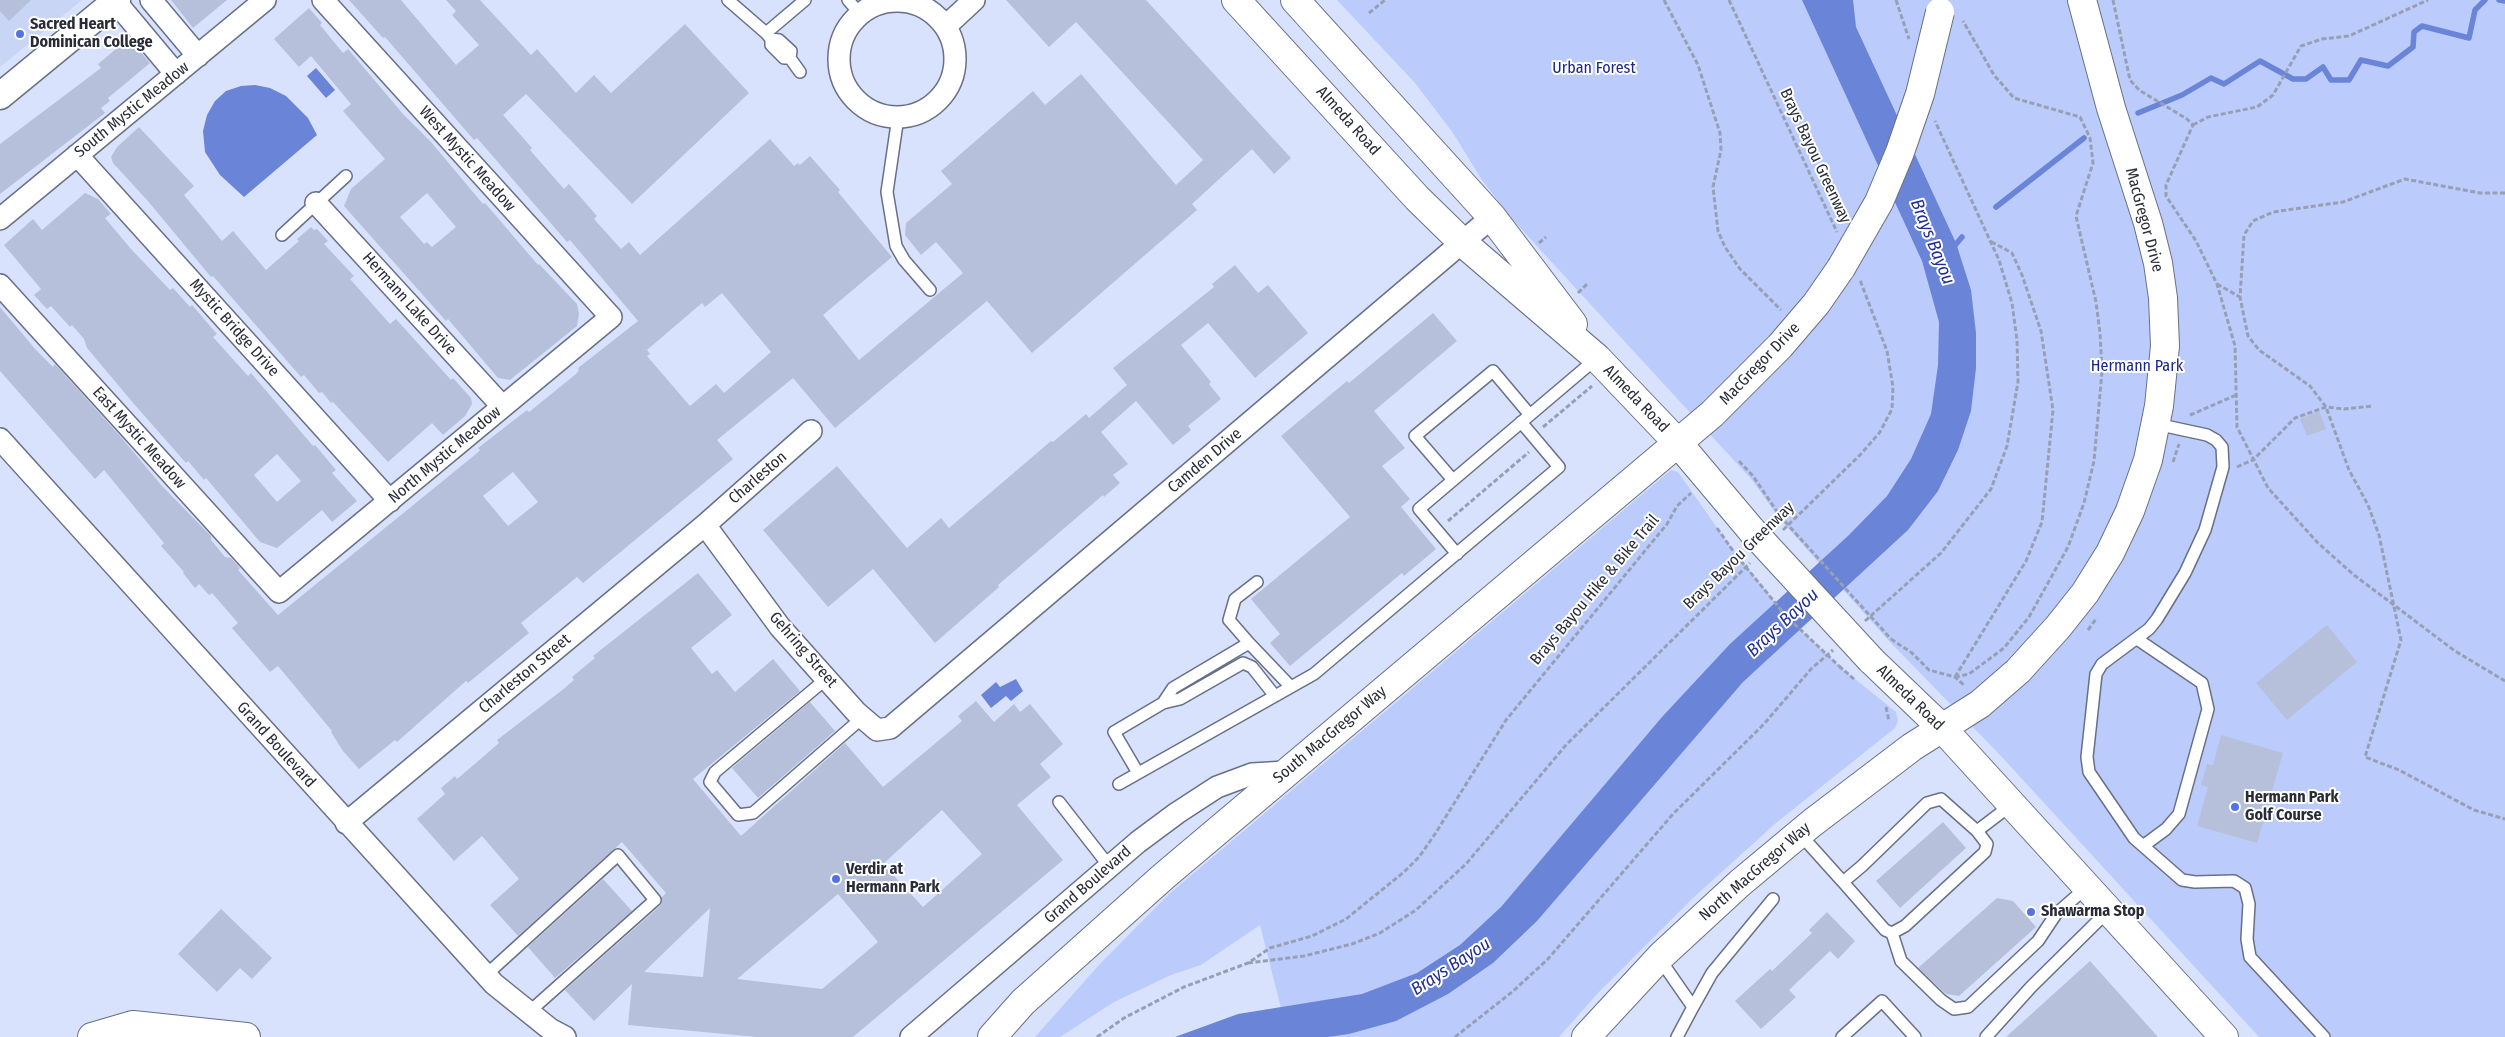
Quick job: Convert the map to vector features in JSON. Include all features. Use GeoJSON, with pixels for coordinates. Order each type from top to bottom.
{"type":"FeatureCollection","features":[{"type":"Feature","properties":{"kind":"main road","name":"Almeda Road"},"geometry":{"type":"LineString","coordinates":[[1236,0],[1417,198],[1462,243],[1597,358],[1678,443],[1762,542],[1871,660],[1942,728],[2224,1037]]}},
{"type":"Feature","properties":{"kind":"main road","name":"Almeda Road"},"geometry":{"type":"LineString","coordinates":[[1295,0],[1492,218],[1563,309],[1597,358]]}},
{"type":"Feature","properties":{"kind":"main road","name":"MacGregor Drive"},"geometry":{"type":"LineString","coordinates":[[1942,728],[1980,704],[2018,671],[2058,628],[2085,593],[2110,553],[2130,511],[2148,460],[2155,424],[2164,346],[2163,298],[2158,263],[2148,224],[2111,108],[2082,0]]}},
{"type":"Feature","properties":{"kind":"main road","name":"MacGregor Drive"},"geometry":{"type":"LineString","coordinates":[[1678,443],[1712,414],[1776,351],[1816,304],[1850,272],[1900,152],[1947,9]]}},
{"type":"Feature","properties":{"kind":"main road","name":"South MacGregor Way"},"geometry":{"type":"LineString","coordinates":[[992,1037],[1022,1002],[1164,876],[1678,443]]}},
{"type":"Feature","properties":{"kind":"main road","name":"North MacGregor Way"},"geometry":{"type":"LineString","coordinates":[[1586,1037],[1659,958],[1740,883],[1799,833],[1912,747],[1942,728]]}},
{"type":"Feature","properties":{"kind":"main road"},"geometry":{"type":"LineString","coordinates":[[92,1037],[133,1025],[246,1037]]}},
{"type":"Feature","properties":{"kind":"street"},"geometry":{"type":"LineString","coordinates":[[151,0],[198,56]]}},
{"type":"Feature","properties":{"kind":"street","name":"South Mystic Meadow"},"geometry":{"type":"LineString","coordinates":[[0,219],[265,0]]}},
{"type":"Feature","properties":{"kind":"street","name":"West Mystic Meadow"},"geometry":{"type":"LineString","coordinates":[[323,0],[611,317]]}},
{"type":"Feature","properties":{"kind":"street"},"geometry":{"type":"LineString","coordinates":[[946,26],[974,0]]}},
{"type":"Feature","properties":{"kind":"street"},"geometry":{"type":"LineString","coordinates":[[0,96],[116,1],[176,74]]}},
{"type":"Feature","properties":{"kind":"street"},"geometry":{"type":"LineString","coordinates":[[906,1],[933,11],[946,26],[954,44],[956,63],[951,82],[941,98],[926,110],[898,117],[873,112],[858,102],[847,89],[840,72],[839,55],[842,39],[849,25],[854,7],[906,1]]}},
{"type":"Feature","properties":{"kind":"street","name":"Mystic Bridge Drive"},"geometry":{"type":"LineString","coordinates":[[77,155],[390,501]]}},
{"type":"Feature","properties":{"kind":"street","name":"Hermann Lake Drive"},"geometry":{"type":"LineString","coordinates":[[316,203],[502,406]]}},
{"type":"Feature","properties":{"kind":"street","name":"Camden Drive"},"geometry":{"type":"LineString","coordinates":[[918,705],[1492,218]]}},
{"type":"Feature","properties":{"kind":"street","name":"East Mystic Meadow"},"geometry":{"type":"LineString","coordinates":[[0,285],[279,592]]}},
{"type":"Feature","properties":{"kind":"street","name":"North Mystic Meadow"},"geometry":{"type":"LineString","coordinates":[[279,592],[611,317]]}},
{"type":"Feature","properties":{"kind":"street","name":"Charleston"},"geometry":{"type":"LineString","coordinates":[[705,525],[811,431]]}},
{"type":"Feature","properties":{"kind":"street","name":"Grand Boulevard"},"geometry":{"type":"LineString","coordinates":[[0,439],[346,824],[494,984],[529,1012],[565,1037]]}},
{"type":"Feature","properties":{"kind":"street","name":"Gehring Street"},"geometry":{"type":"LineString","coordinates":[[705,525],[780,626],[862,718],[878,730],[890,728],[918,705]]}},
{"type":"Feature","properties":{"kind":"street","name":"Charleston Street"},"geometry":{"type":"LineString","coordinates":[[346,824],[705,525]]}},
{"type":"Feature","properties":{"kind":"street","name":"Grand Boulevard"},"geometry":{"type":"LineString","coordinates":[[912,1037],[1109,866],[1177,813],[1217,787],[1252,774],[1286,772]]}},
{"type":"Feature","properties":{"kind":"lane"},"geometry":{"type":"LineString","coordinates":[[728,0],[769,36],[771,45],[784,58],[790,58],[800,72]]}},
{"type":"Feature","properties":{"kind":"lane"},"geometry":{"type":"LineString","coordinates":[[769,36],[805,0]]}},
{"type":"Feature","properties":{"kind":"lane"},"geometry":{"type":"LineString","coordinates":[[898,117],[887,192],[896,246],[904,260],[930,290]]}},
{"type":"Feature","properties":{"kind":"lane"},"geometry":{"type":"LineString","coordinates":[[282,235],[346,176]]}},
{"type":"Feature","properties":{"kind":"lane"},"geometry":{"type":"LineString","coordinates":[[1457,554],[1419,509],[1597,358]]}},
{"type":"Feature","properties":{"kind":"lane"},"geometry":{"type":"LineString","coordinates":[[1119,784],[1314,674],[1559,467],[1493,371],[1415,436],[1453,480]]}},
{"type":"Feature","properties":{"kind":"lane"},"geometry":{"type":"LineString","coordinates":[[2155,424],[2207,435],[2216,440],[2222,447],[2224,467],[2205,530],[2185,573],[2157,619],[2149,630],[2102,664],[2096,674],[2087,757],[2089,772],[2123,825],[2143,846],[2182,880],[2195,882],[2234,881],[2245,888],[2249,904],[2247,939],[2250,957],[2324,1037]]}},
{"type":"Feature","properties":{"kind":"lane"},"geometry":{"type":"LineString","coordinates":[[1257,582],[1236,599],[1229,620],[1249,644],[1291,687]]}},
{"type":"Feature","properties":{"kind":"lane"},"geometry":{"type":"LineString","coordinates":[[2137,639],[2202,683],[2208,709],[2179,814],[2166,829],[2143,846]]}},
{"type":"Feature","properties":{"kind":"lane"},"geometry":{"type":"LineString","coordinates":[[1163,703],[1173,688],[1249,644]]}},
{"type":"Feature","properties":{"kind":"lane"},"geometry":{"type":"LineString","coordinates":[[1138,773],[1114,732],[1163,703],[1180,699],[1243,663],[1252,667],[1275,696]]}},
{"type":"Feature","properties":{"kind":"lane"},"geometry":{"type":"LineString","coordinates":[[826,678],[715,772],[710,782],[738,815],[753,813],[862,718]]}},
{"type":"Feature","properties":{"kind":"lane"},"geometry":{"type":"LineString","coordinates":[[1843,882],[1862,866],[1926,803],[1942,799],[1977,830],[1987,844],[1985,852],[1905,926],[1892,933]]}},
{"type":"Feature","properties":{"kind":"lane"},"geometry":{"type":"LineString","coordinates":[[1059,802],[1109,866]]}},
{"type":"Feature","properties":{"kind":"lane"},"geometry":{"type":"LineString","coordinates":[[1977,830],[2011,804]]}},
{"type":"Feature","properties":{"kind":"lane"},"geometry":{"type":"LineString","coordinates":[[1799,833],[1885,930],[1892,933],[1901,961],[1941,1000],[1954,1009],[1968,1007],[2038,940],[2056,914],[2087,887]]}},
{"type":"Feature","properties":{"kind":"lane"},"geometry":{"type":"LineString","coordinates":[[486,975],[618,855],[655,900],[529,1012]]}},
{"type":"Feature","properties":{"kind":"lane"},"geometry":{"type":"LineString","coordinates":[[1677,1037],[1712,973],[1773,899]]}},
{"type":"Feature","properties":{"kind":"lane"},"geometry":{"type":"LineString","coordinates":[[1986,1037],[2056,961],[2109,910]]}},
{"type":"Feature","properties":{"kind":"lane"},"geometry":{"type":"LineString","coordinates":[[1659,958],[1693,1006]]}},
{"type":"Feature","properties":{"kind":"lane"},"geometry":{"type":"LineString","coordinates":[[1842,1037],[1882,1001],[1915,1037]]}},
{"type":"Feature","properties":{"kind":"path"},"geometry":{"type":"LineString","coordinates":[[1369,12],[1385,0]]}},
{"type":"Feature","properties":{"kind":"path"},"geometry":{"type":"LineString","coordinates":[[1664,0],[1698,65],[1720,133],[1721,150],[1713,187],[1718,231],[1725,247],[1740,269],[1786,315]]}},
{"type":"Feature","properties":{"kind":"path","name":"Brays Bayou Greenway"},"geometry":{"type":"LineString","coordinates":[[1729,0],[1838,235]]}},
{"type":"Feature","properties":{"kind":"path"},"geometry":{"type":"LineString","coordinates":[[1896,0],[1910,40]]}},
{"type":"Feature","properties":{"kind":"path"},"geometry":{"type":"LineString","coordinates":[[2113,0],[2130,80],[2139,90],[2187,119],[2193,126]]}},
{"type":"Feature","properties":{"kind":"path"},"geometry":{"type":"LineString","coordinates":[[2428,0],[2349,36],[2322,39],[2301,46],[2273,95],[2257,107],[2208,117],[2193,126],[2166,185],[2166,196],[2196,241],[2217,284],[2235,346],[2237,427],[2268,488],[2318,543],[2394,606],[2455,652],[2505,681]]}},
{"type":"Feature","properties":{"kind":"path"},"geometry":{"type":"LineString","coordinates":[[1739,461],[1753,476],[1780,516],[1891,639],[1929,670],[1955,677],[1970,674],[2004,648],[2029,617],[2068,547],[2084,503],[2094,461],[2102,372],[2096,302],[2076,216],[2093,163],[2090,138],[2080,117],[2014,98],[1994,75],[1947,9]]}},
{"type":"Feature","properties":{"kind":"path"},"geometry":{"type":"LineString","coordinates":[[1861,624],[1941,553],[1971,518],[1991,489],[2007,446],[2018,382],[2017,340],[2012,303],[1999,260],[1935,119]]}},
{"type":"Feature","properties":{"kind":"path"},"geometry":{"type":"LineString","coordinates":[[2505,193],[2480,193],[2405,179],[2343,202],[2273,212],[2253,221],[2244,236],[2240,296],[2248,336],[2259,350],[2304,381],[2326,407],[2349,470],[2368,505],[2379,535],[2400,640],[2365,757],[2398,770],[2474,810],[2505,819]]}},
{"type":"Feature","properties":{"kind":"path"},"geometry":{"type":"LineString","coordinates":[[1955,677],[2026,561],[2042,522],[2053,410],[2041,331],[2022,275],[2012,253],[1990,241]]}},
{"type":"Feature","properties":{"kind":"path","name":"Brays Bayou Greenway"},"geometry":{"type":"LineString","coordinates":[[1097,1037],[1124,1018],[1184,987],[1248,963],[1304,956],[1352,944],[1380,933],[1416,910],[1466,864],[1566,745],[1762,542],[1861,454],[1880,432],[1892,410],[1893,387],[1887,351],[1850,272]]}},
{"type":"Feature","properties":{"kind":"path"},"geometry":{"type":"LineString","coordinates":[[2217,284],[2240,296]]}},
{"type":"Feature","properties":{"kind":"path"},"geometry":{"type":"LineString","coordinates":[[2188,417],[2236,395]]}},
{"type":"Feature","properties":{"kind":"path"},"geometry":{"type":"LineString","coordinates":[[2224,467],[2239,468],[2253,460],[2295,418],[2326,407],[2344,409],[2372,406]]}},
{"type":"Feature","properties":{"kind":"path","name":"Brays Bayou Hike & Bike Trail"},"geometry":{"type":"LineString","coordinates":[[1537,679],[1667,524],[1677,506],[1691,492]]}},
{"type":"Feature","properties":{"kind":"path"},"geometry":{"type":"LineString","coordinates":[[1736,555],[1786,616],[1839,666]]}},
{"type":"Feature","properties":{"kind":"path"},"geometry":{"type":"LineString","coordinates":[[1455,1037],[1512,992],[1547,960],[1673,814],[1764,724],[1811,670],[1840,644]]}},
{"type":"Feature","properties":{"kind":"path"},"geometry":{"type":"LineString","coordinates":[[1955,677],[1966,688]]}},
{"type":"Feature","properties":{"kind":"path","name":"Brays Bayou Greenway"},"geometry":{"type":"LineString","coordinates":[[1248,963],[1270,948],[1312,936],[1346,919],[1404,872],[1419,857],[1435,834],[1506,720],[1537,679]]}},
{"type":"Feature","properties":{"kind":"shaded area","name":"Sacred Heart Dominican College"},"geometry":{"type":"Polygon","coordinates":[[[0,0],[82,0],[0,67],[0,0]]]}},
{"type":"Feature","properties":{"kind":"green space","name":"Hermann Park"},"geometry":{"type":"Polygon","coordinates":[[[1337,0],[2505,0],[2505,1037],[2259,1037],[2000,755],[1889,641],[1779,518],[1752,480],[1512,219],[1482,180],[1453,133],[1415,83],[1337,0]]]}},
{"type":"Feature","properties":{"kind":"green space"},"geometry":{"type":"Polygon","coordinates":[[[1671,470],[1678,472],[1725,539],[1786,616],[1839,666],[1896,712],[1898,721],[1895,728],[1776,823],[1693,898],[1598,993],[1559,1037],[1331,1037],[1326,1025],[1286,1028],[1260,925],[1201,965],[1171,975],[1114,1002],[1060,1037],[1035,1037],[1099,965],[1169,894],[1671,470]]]}},
{"type":"Feature","properties":{"kind":"water","name":"Brays Bayou"},"geometry":{"type":"Polygon","coordinates":[[[1802,0],[1853,0],[1856,27],[1956,243],[1971,290],[1976,333],[1976,368],[1971,411],[1958,450],[1938,491],[1908,530],[1743,682],[1537,921],[1493,963],[1448,994],[1396,1021],[1349,1034],[1328,1037],[1175,1037],[1238,1014],[1362,994],[1417,973],[1460,945],[1501,907],[1662,717],[1730,644],[1849,535],[1887,496],[1911,459],[1931,414],[1938,365],[1939,322],[1922,261],[1802,0]]]}},
{"type":"Feature","properties":{"kind":"water"},"geometry":{"type":"Polygon","coordinates":[[[316,68],[335,90],[326,98],[307,76],[316,68]]]}},
{"type":"Feature","properties":{"kind":"water"},"geometry":{"type":"Polygon","coordinates":[[[255,85],[270,88],[286,96],[308,118],[317,135],[244,197],[220,175],[205,152],[203,131],[207,115],[215,101],[226,91],[241,86],[255,85]]]}},
{"type":"Feature","properties":{"kind":"water"},"geometry":{"type":"Polygon","coordinates":[[[1016,679],[1023,691],[1011,701],[1006,696],[991,708],[981,695],[996,682],[1000,687],[1016,679]]]}},
{"type":"Feature","properties":{"kind":"building"},"geometry":{"type":"Polygon","coordinates":[[[0,0],[31,0],[9,21],[0,11],[0,0]]]}},
{"type":"Feature","properties":{"kind":"building"},"geometry":{"type":"Polygon","coordinates":[[[171,0],[227,0],[193,28],[171,0]]]}},
{"type":"Feature","properties":{"kind":"building"},"geometry":{"type":"Polygon","coordinates":[[[349,0],[401,0],[456,65],[479,45],[452,15],[456,11],[446,0],[480,0],[531,55],[537,49],[576,93],[594,75],[611,93],[685,24],[749,93],[632,204],[526,94],[503,115],[564,189],[569,184],[597,216],[594,219],[621,249],[629,242],[640,255],[770,139],[794,166],[798,163],[800,165],[810,156],[840,190],[838,192],[892,257],[823,315],[859,360],[963,273],[936,242],[921,255],[905,235],[906,223],[952,184],[941,171],[1033,91],[1045,105],[1081,74],[1176,185],[1203,160],[1076,22],[1049,47],[1006,0],[1146,0],[1291,158],[1274,174],[1252,149],[1192,204],[1197,210],[1032,353],[987,301],[835,428],[793,378],[717,440],[733,459],[583,583],[577,577],[521,623],[529,633],[468,683],[466,681],[397,742],[395,740],[359,769],[343,751],[332,731],[278,666],[270,672],[232,628],[238,623],[212,593],[209,595],[199,584],[195,588],[184,572],[161,546],[164,543],[104,470],[95,479],[0,371],[0,307],[36,350],[53,367],[55,364],[162,486],[211,536],[211,540],[225,557],[231,558],[240,568],[238,570],[278,615],[476,454],[480,450],[478,448],[527,410],[529,412],[576,374],[579,370],[578,368],[638,321],[570,240],[567,242],[477,138],[474,140],[385,37],[383,38],[349,0]],[[722,293],[705,307],[702,303],[647,350],[650,354],[647,356],[690,406],[716,384],[724,393],[771,352],[722,293]],[[513,472],[483,496],[508,526],[538,502],[513,472]]]}},
{"type":"Feature","properties":{"kind":"building"},"geometry":{"type":"Polygon","coordinates":[[[309,8],[343,53],[348,49],[403,114],[431,142],[483,204],[485,203],[538,265],[577,304],[579,314],[577,326],[510,380],[498,378],[448,319],[446,321],[344,206],[351,189],[385,159],[343,111],[351,104],[311,56],[299,67],[274,39],[309,8]],[[427,193],[400,217],[424,244],[427,242],[432,247],[456,227],[427,193]]]}},
{"type":"Feature","properties":{"kind":"building"},"geometry":{"type":"Polygon","coordinates":[[[129,38],[150,63],[108,98],[110,101],[101,108],[105,113],[0,194],[0,144],[101,68],[98,64],[129,38]]]}},
{"type":"Feature","properties":{"kind":"building"},"geometry":{"type":"Polygon","coordinates":[[[139,127],[194,186],[184,195],[222,241],[233,231],[266,270],[299,241],[297,239],[311,227],[314,230],[317,229],[328,241],[324,244],[354,276],[350,279],[390,324],[396,319],[451,380],[453,378],[471,398],[472,404],[465,416],[443,435],[432,423],[388,462],[333,402],[331,403],[322,392],[319,393],[304,375],[301,377],[213,276],[211,277],[147,200],[113,163],[111,157],[117,147],[139,127]]]}},
{"type":"Feature","properties":{"kind":"building"},"geometry":{"type":"Polygon","coordinates":[[[85,193],[98,199],[111,214],[105,218],[131,249],[170,290],[173,288],[190,307],[192,305],[217,334],[213,337],[248,376],[251,373],[313,446],[315,445],[336,470],[332,473],[357,501],[332,522],[322,510],[277,548],[260,542],[206,478],[204,480],[188,461],[186,463],[134,404],[87,348],[84,339],[72,325],[70,327],[51,306],[47,309],[34,295],[41,289],[4,245],[33,219],[42,230],[85,193]],[[277,454],[254,475],[277,502],[301,481],[277,454]]]}},
{"type":"Feature","properties":{"kind":"building"},"geometry":{"type":"Polygon","coordinates":[[[1235,265],[1258,293],[1268,285],[1308,333],[1255,378],[1208,323],[1181,345],[1211,382],[1209,384],[1221,399],[1188,426],[1191,430],[1173,445],[1136,401],[1101,432],[1128,464],[1113,475],[1120,483],[1104,497],[1103,495],[998,585],[999,587],[935,643],[873,569],[828,607],[763,530],[837,466],[907,548],[941,518],[949,528],[1051,441],[1053,442],[1086,414],[1089,418],[1127,385],[1113,368],[1214,287],[1212,284],[1235,265]]]}},
{"type":"Feature","properties":{"kind":"building"},"geometry":{"type":"Polygon","coordinates":[[[1433,313],[1457,341],[1374,411],[1405,448],[1382,466],[1410,499],[1401,507],[1436,549],[1404,576],[1402,573],[1290,666],[1270,643],[1280,634],[1251,599],[1350,517],[1281,436],[1347,381],[1349,383],[1433,313]]]}},
{"type":"Feature","properties":{"kind":"building"},"geometry":{"type":"Polygon","coordinates":[[[2319,411],[2326,429],[2307,436],[2300,419],[2319,411]]]}},
{"type":"Feature","properties":{"kind":"building"},"geometry":{"type":"Polygon","coordinates":[[[698,573],[732,615],[691,648],[712,674],[717,670],[735,692],[773,659],[800,691],[693,779],[741,836],[845,743],[883,787],[962,721],[958,716],[976,701],[994,722],[1014,704],[1020,712],[1030,704],[1063,744],[1040,764],[1051,777],[1017,805],[1063,860],[853,1037],[757,1037],[628,1025],[632,984],[594,1021],[565,990],[660,906],[662,897],[666,893],[622,842],[518,936],[490,905],[519,879],[482,836],[454,861],[417,819],[445,794],[441,788],[455,776],[457,779],[499,743],[497,740],[574,680],[572,677],[595,658],[593,656],[698,573]],[[942,810],[883,864],[923,907],[982,854],[942,810]],[[838,894],[737,979],[822,989],[878,942],[838,894]],[[710,908],[644,972],[703,977],[710,908]]]}},
{"type":"Feature","properties":{"kind":"building"},"geometry":{"type":"Polygon","coordinates":[[[2327,625],[2357,662],[2287,720],[2256,683],[2327,625]]]}},
{"type":"Feature","properties":{"kind":"building"},"geometry":{"type":"Polygon","coordinates":[[[810,702],[835,731],[758,798],[732,768],[810,702]]]}},
{"type":"Feature","properties":{"kind":"building","name":"Hermann Park Golf Course"},"geometry":{"type":"Polygon","coordinates":[[[2221,735],[2283,753],[2257,843],[2197,826],[2208,787],[2201,785],[2207,764],[2213,765],[2221,735]]]}},
{"type":"Feature","properties":{"kind":"building"},"geometry":{"type":"Polygon","coordinates":[[[1943,822],[1966,848],[1900,908],[1876,881],[1943,822]]]}},
{"type":"Feature","properties":{"kind":"building"},"geometry":{"type":"Polygon","coordinates":[[[603,879],[632,911],[555,978],[528,947],[603,879]]]}},
{"type":"Feature","properties":{"kind":"building"},"geometry":{"type":"Polygon","coordinates":[[[1997,898],[2013,901],[2036,927],[1959,996],[1946,994],[1918,968],[1997,898]]]}},
{"type":"Feature","properties":{"kind":"building"},"geometry":{"type":"Polygon","coordinates":[[[221,909],[272,958],[252,979],[240,968],[217,992],[178,954],[221,909]]]}},
{"type":"Feature","properties":{"kind":"building"},"geometry":{"type":"Polygon","coordinates":[[[1827,912],[1855,941],[1838,959],[1830,951],[1789,990],[1796,997],[1761,1029],[1735,1001],[1770,969],[1772,971],[1812,933],[1809,930],[1827,912]]]}},
{"type":"Feature","properties":{"kind":"building"},"geometry":{"type":"Polygon","coordinates":[[[2090,961],[2158,1037],[2006,1037],[2090,961]]]}},
{"type":"Feature","properties":{"kind":"waterway"},"geometry":{"type":"LineString","coordinates":[[2138,113],[2182,95],[2211,78],[2224,84],[2260,61],[2293,79],[2306,79],[2323,67],[2331,80],[2349,80],[2361,60],[2388,66],[2413,47],[2414,32],[2422,26],[2469,38],[2475,10],[2485,0]]}},
{"type":"Feature","properties":{"kind":"waterway"},"geometry":{"type":"LineString","coordinates":[[2499,0],[2505,1]]}},
{"type":"Feature","properties":{"kind":"waterway"},"geometry":{"type":"LineString","coordinates":[[1996,207],[2084,138]]}},
{"type":"Feature","properties":{"kind":"waterway","name":"Brays Bayou"},"geometry":{"type":"LineString","coordinates":[[1952,249],[1962,237]]}},
{"type":"Feature","properties":{"kind":"place","name":"Sacred Heart Dominican College"},"geometry":{"type":"Point","coordinates":[20,34]}},
{"type":"Feature","properties":{"kind":"place","name":"Hermann Park Golf Course"},"geometry":{"type":"Point","coordinates":[2235,807]}},
{"type":"Feature","properties":{"kind":"place","name":"Verdir at Hermann Park"},"geometry":{"type":"Point","coordinates":[836,879]}},
{"type":"Feature","properties":{"kind":"place","name":"Shawarma Stop"},"geometry":{"type":"Point","coordinates":[2031,912]}},
{"type":"Feature","properties":{"kind":"park label","name":"Urban Forest"},"geometry":{"type":"Point","coordinates":[1594,69]}}]}
